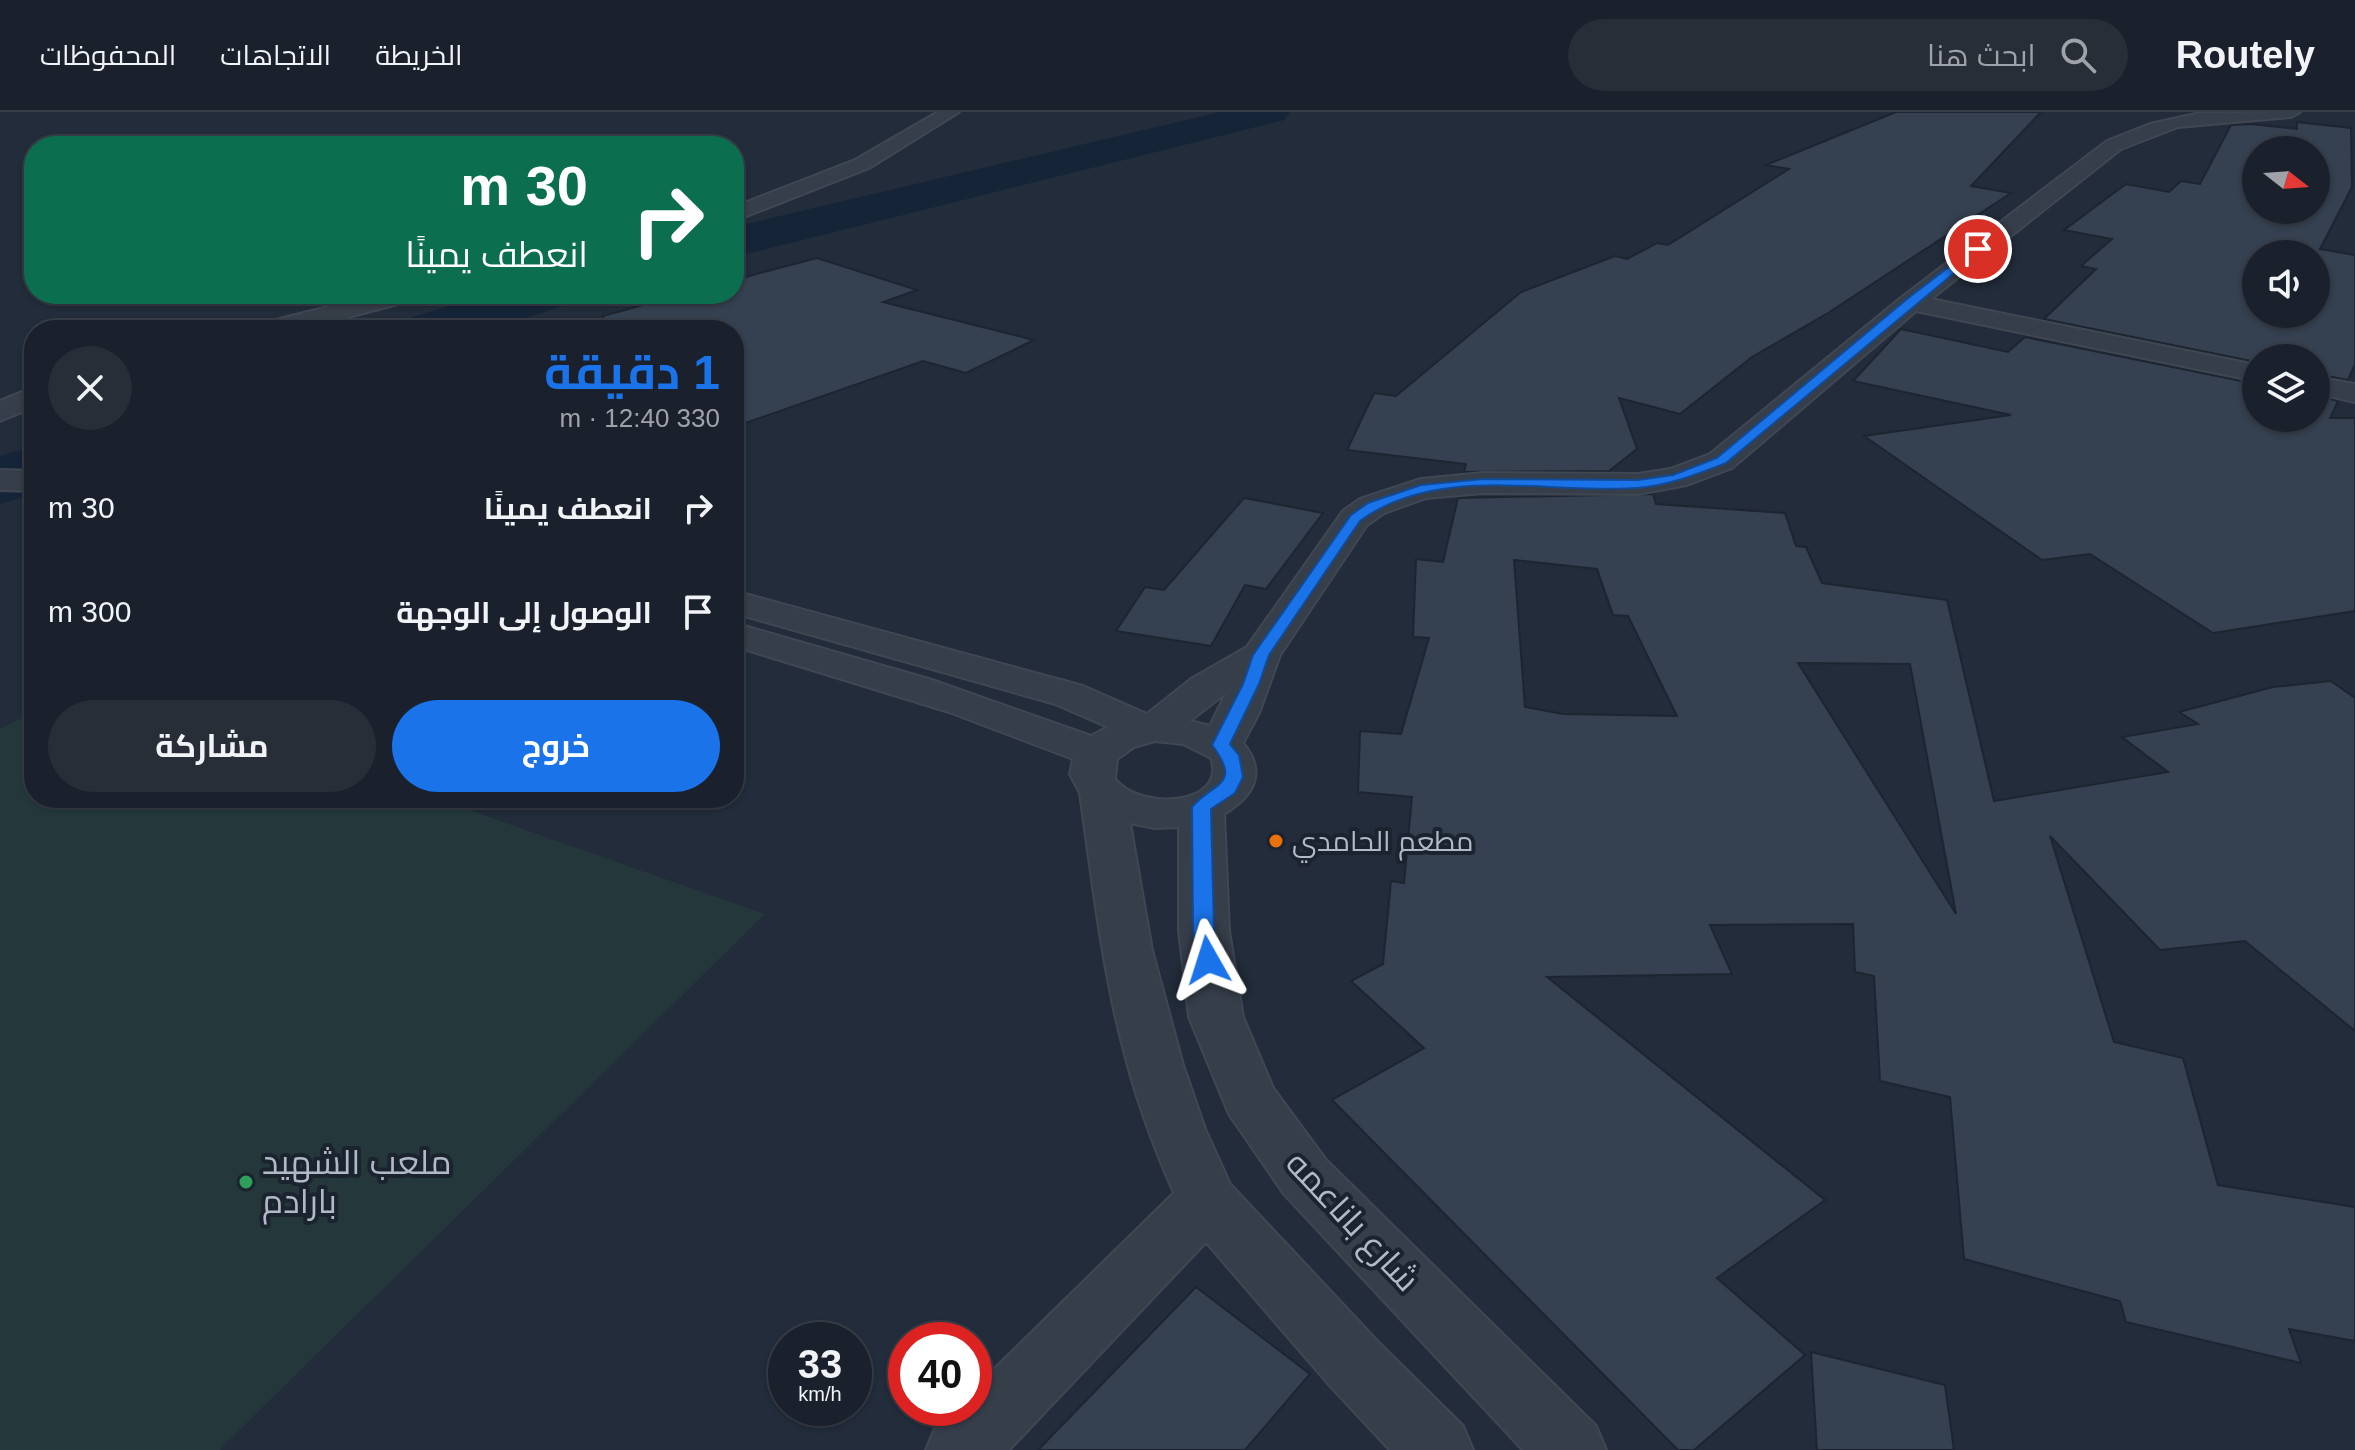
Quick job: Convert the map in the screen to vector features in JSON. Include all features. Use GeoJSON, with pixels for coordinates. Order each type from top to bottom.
{"type":"FeatureCollection","features":[{"type":"Feature","properties":{"kind":"street"},"geometry":{"type":"LineString","coordinates":[[744,211],[862,164],[950,112]]}},
{"type":"Feature","properties":{"kind":"street"},"geometry":{"type":"LineString","coordinates":[[1221,745],[1251,684],[1261,655],[1355,518],[1372,506],[1395,496],[1451,484],[1638,484],[1676,478],[1721,461],[1911,302],[2114,145],[2135,133],[2170,122],[2291,112]]}},
{"type":"Feature","properties":{"kind":"street"},"geometry":{"type":"LineString","coordinates":[[1911,302],[2242,370]]}},
{"type":"Feature","properties":{"kind":"street"},"geometry":{"type":"LineString","coordinates":[[308,320],[369,304]]}},
{"type":"Feature","properties":{"kind":"street"},"geometry":{"type":"LineString","coordinates":[[2330,388],[2355,393]]}},
{"type":"Feature","properties":{"kind":"street"},"geometry":{"type":"LineString","coordinates":[[0,412],[24,401]]}},
{"type":"Feature","properties":{"kind":"street"},"geometry":{"type":"LineString","coordinates":[[0,458],[24,457]]}},
{"type":"Feature","properties":{"kind":"street"},"geometry":{"type":"LineString","coordinates":[[0,480],[24,481]]}},
{"type":"Feature","properties":{"kind":"street"},"geometry":{"type":"LineString","coordinates":[[744,605],[1069,695],[1151,729]]}},
{"type":"Feature","properties":{"kind":"street"},"geometry":{"type":"LineString","coordinates":[[744,637],[911,685],[1019,721],[1100,773],[1135,811],[1158,814],[1201,807],[1228,789],[1234,777],[1230,755],[1203,734],[1180,729],[1151,729],[1127,734],[1110,742],[1100,773],[1127,950],[1155,1065],[1176,1129],[1207,1200],[1356,1366],[1438,1450]]}},
{"type":"Feature","properties":{"kind":"street"},"geometry":{"type":"LineString","coordinates":[[1151,729],[1205,688],[1261,655]]}},
{"type":"Feature","properties":{"kind":"street","name":"شارع باناعمه"},"geometry":{"type":"LineString","coordinates":[[1201,807],[1204,931],[1216,1017],[1249,1098],[1305,1177],[1571,1450]]}},
{"type":"Feature","properties":{"kind":"street"},"geometry":{"type":"LineString","coordinates":[[961,1450],[1207,1200]]}},
{"type":"Feature","properties":{"kind":"green space","name":"ملعب الشهيد بارادم"},"geometry":{"type":"Polygon","coordinates":[[[24,717],[24,808],[463,808],[765,914],[219,1450],[0,1450],[0,729],[24,717]]]}},
{"type":"Feature","properties":{"kind":"building"},"geometry":{"type":"Polygon","coordinates":[[[1896,112],[2041,112],[1971,186],[2011,193],[1828,313],[1752,357],[1680,414],[1619,398],[1637,449],[1609,471],[1464,472],[1466,464],[1347,450],[1374,393],[1396,396],[1521,292],[1615,256],[1627,259],[1657,243],[1668,245],[1789,169],[1766,165],[1896,112]]]}},
{"type":"Feature","properties":{"kind":"building"},"geometry":{"type":"Polygon","coordinates":[[[2297,122],[2351,128],[2352,187],[2325,240],[2242,240],[2242,328],[2330,328],[2330,251],[2355,255],[2355,364],[2348,380],[2330,377],[2330,344],[2242,344],[2242,359],[2044,319],[2096,269],[2081,266],[2112,239],[2064,230],[2126,184],[2169,192],[2181,181],[2200,184],[2231,125],[2297,129],[2297,122]]]}},
{"type":"Feature","properties":{"kind":"building"},"geometry":{"type":"Polygon","coordinates":[[[817,258],[917,290],[883,302],[1034,340],[966,373],[923,361],[744,424],[744,320],[604,320],[603,316],[647,304],[744,304],[744,277],[817,258]]]}},
{"type":"Feature","properties":{"kind":"building"},"geometry":{"type":"Polygon","coordinates":[[[1901,329],[2008,352],[2025,337],[2242,381],[2242,432],[2330,432],[2330,418],[2355,418],[2355,611],[2213,633],[2090,554],[2042,560],[1864,436],[2011,415],[1853,381],[1901,329]]]}},
{"type":"Feature","properties":{"kind":"building"},"geometry":{"type":"Polygon","coordinates":[[[2330,399],[2338,401],[2330,418],[2330,399]]]}},
{"type":"Feature","properties":{"kind":"building"},"geometry":{"type":"Polygon","coordinates":[[[1653,494],[1656,504],[1785,513],[1796,546],[1806,547],[1822,583],[1947,600],[1994,801],[2168,772],[2122,737],[2198,724],[2179,712],[2273,687],[2331,681],[2355,698],[2355,1031],[2245,941],[2160,950],[2050,836],[2114,1042],[2183,1058],[2218,1185],[2355,1207],[2355,1341],[2289,1329],[2301,1363],[2126,1322],[2120,1301],[1964,1259],[1950,1097],[1880,1081],[1874,976],[1855,972],[1853,924],[1710,925],[1732,974],[1547,977],[1825,1200],[1717,1278],[1805,1355],[1694,1450],[1678,1450],[1332,1100],[1424,1048],[1351,981],[1383,964],[1391,881],[1404,883],[1412,797],[1358,792],[1360,731],[1401,734],[1429,638],[1413,637],[1416,559],[1443,562],[1458,498],[1653,494]],[[1514,560],[1525,707],[1563,714],[1677,716],[1628,616],[1613,615],[1597,569],[1514,560]],[[1798,663],[1956,914],[1910,664],[1798,663]]]}},
{"type":"Feature","properties":{"kind":"building"},"geometry":{"type":"Polygon","coordinates":[[[1244,498],[1323,513],[1266,589],[1245,585],[1211,646],[1116,631],[1145,587],[1164,590],[1244,498]]]}},
{"type":"Feature","properties":{"kind":"building"},"geometry":{"type":"Polygon","coordinates":[[[1196,1287],[1310,1374],[1245,1450],[1038,1450],[1196,1287]]]}},
{"type":"Feature","properties":{"kind":"building"},"geometry":{"type":"Polygon","coordinates":[[[1811,1352],[1945,1385],[1954,1450],[1817,1450],[1811,1352]]]}},
{"type":"Feature","properties":{"kind":"waterway"},"geometry":{"type":"LineString","coordinates":[[744,240],[1270,112]]}},
{"type":"Feature","properties":{"kind":"waterway"},"geometry":{"type":"LineString","coordinates":[[464,320],[512,304]]}},
{"type":"Feature","properties":{"kind":"waterway"},"geometry":{"type":"LineString","coordinates":[[0,482],[24,471]]}},
{"type":"Feature","properties":{"kind":"place","name":"مطعم الحامدي"},"geometry":{"type":"Point","coordinates":[1276,841]}},
{"type":"Feature","properties":{"kind":"place","name":"ملعب الشهيد بارادم"},"geometry":{"type":"Point","coordinates":[246,1182]}},
{"type":"Feature","properties":{"kind":"route"},"geometry":{"type":"LineString","coordinates":[[1208,960],[1204,931],[1201,807],[1217,799],[1228,789],[1234,777],[1230,755],[1221,745],[1251,684],[1261,655],[1355,518],[1395,496],[1451,484],[1638,484],[1676,478],[1721,461],[1978,249]]}}]}
